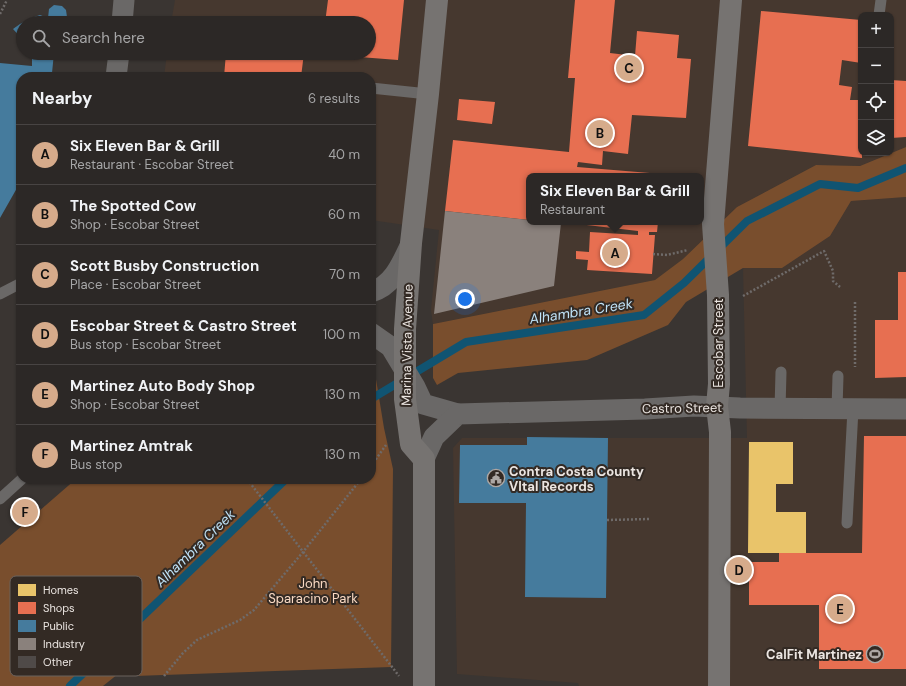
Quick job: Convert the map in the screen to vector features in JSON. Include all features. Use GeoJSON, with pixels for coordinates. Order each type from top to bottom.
{"type":"FeatureCollection","features":[{"type":"Feature","properties":{"kind":"main road","name":"Marina Vista Avenue"},"geometry":{"type":"LineString","coordinates":[[424,459],[411,444],[414,408],[406,372],[405,329],[411,243],[437,0]]}},
{"type":"Feature","properties":{"kind":"main road","name":"Escobar Street"},"geometry":{"type":"LineString","coordinates":[[719,686],[720,432],[717,406],[719,384],[718,295],[713,224],[731,0]]}},
{"type":"Feature","properties":{"kind":"main road"},"geometry":{"type":"LineString","coordinates":[[424,459],[424,686]]}},
{"type":"Feature","properties":{"kind":"street"},"geometry":{"type":"LineString","coordinates":[[123,16],[124,0]]}},
{"type":"Feature","properties":{"kind":"street"},"geometry":{"type":"LineString","coordinates":[[117,72],[118,60]]}},
{"type":"Feature","properties":{"kind":"street"},"geometry":{"type":"LineString","coordinates":[[376,291],[392,279],[403,262],[411,243]]}},
{"type":"Feature","properties":{"kind":"street"},"geometry":{"type":"LineString","coordinates":[[376,336],[391,347],[406,372]]}},
{"type":"Feature","properties":{"kind":"street","name":"Castro Street"},"geometry":{"type":"LineString","coordinates":[[414,408],[458,414],[717,406],[845,409],[906,408]]}},
{"type":"Feature","properties":{"kind":"street"},"geometry":{"type":"LineString","coordinates":[[424,459],[434,437],[458,414]]}},
{"type":"Feature","properties":{"kind":"lane"},"geometry":{"type":"LineString","coordinates":[[880,12],[881,0]]}},
{"type":"Feature","properties":{"kind":"lane"},"geometry":{"type":"LineString","coordinates":[[376,89],[428,94]]}},
{"type":"Feature","properties":{"kind":"lane"},"geometry":{"type":"LineString","coordinates":[[0,294],[16,286]]}},
{"type":"Feature","properties":{"kind":"lane"},"geometry":{"type":"LineString","coordinates":[[780,408],[781,372]]}},
{"type":"Feature","properties":{"kind":"lane"},"geometry":{"type":"LineString","coordinates":[[838,376],[845,409],[848,523]]}},
{"type":"Feature","properties":{"kind":"lane"},"geometry":{"type":"LineString","coordinates":[[0,499],[16,484]]}},
{"type":"Feature","properties":{"kind":"path"},"geometry":{"type":"LineString","coordinates":[[0,14],[7,0]]}},
{"type":"Feature","properties":{"kind":"path"},"geometry":{"type":"LineString","coordinates":[[653,254],[667,254],[688,250]]}},
{"type":"Feature","properties":{"kind":"path"},"geometry":{"type":"LineString","coordinates":[[741,297],[824,251],[833,271],[833,281],[840,287]]}},
{"type":"Feature","properties":{"kind":"path"},"geometry":{"type":"LineString","coordinates":[[855,302],[855,368]]}},
{"type":"Feature","properties":{"kind":"path"},"geometry":{"type":"LineString","coordinates":[[376,459],[390,439]]}},
{"type":"Feature","properties":{"kind":"path"},"geometry":{"type":"LineString","coordinates":[[251,484],[402,680]]}},
{"type":"Feature","properties":{"kind":"path"},"geometry":{"type":"LineString","coordinates":[[164,676],[183,653],[197,640],[211,632],[240,620],[254,610],[303,552],[357,484]]}},
{"type":"Feature","properties":{"kind":"path"},"geometry":{"type":"LineString","coordinates":[[607,520],[650,518]]}},
{"type":"Feature","properties":{"kind":"shaded area"},"geometry":{"type":"Polygon","coordinates":[[[175,0],[906,0],[906,147],[894,152],[894,12],[858,12],[858,156],[884,156],[860,166],[816,165],[737,207],[683,259],[655,280],[433,324],[431,310],[439,230],[376,221],[376,72],[165,72],[166,60],[376,60],[376,16],[172,16],[175,0]]]}},
{"type":"Feature","properties":{"kind":"shaded area"},"geometry":{"type":"Polygon","coordinates":[[[906,197],[906,686],[579,686],[578,683],[457,674],[453,448],[462,438],[747,438],[743,268],[782,268],[830,236],[851,201],[906,197]]]}},
{"type":"Feature","properties":{"kind":"green space"},"geometry":{"type":"Polygon","coordinates":[[[906,147],[906,197],[851,201],[830,236],[782,268],[743,268],[686,302],[668,325],[587,360],[458,373],[437,385],[433,378],[433,324],[655,280],[683,259],[737,207],[816,165],[860,166],[884,156],[894,156],[894,152],[906,147]]]}},
{"type":"Feature","properties":{"kind":"green space","name":"John Sparacino Park"},"geometry":{"type":"Polygon","coordinates":[[[376,379],[384,428],[393,469],[391,667],[142,676],[142,576],[10,576],[10,676],[116,676],[103,686],[0,686],[0,545],[70,484],[376,484],[376,379]]]}},
{"type":"Feature","properties":{"kind":"building: Homes"},"geometry":{"type":"Polygon","coordinates":[[[749,442],[793,442],[793,484],[776,484],[776,512],[806,512],[806,553],[748,553],[749,442]]]}},
{"type":"Feature","properties":{"kind":"building: Shops"},"geometry":{"type":"Polygon","coordinates":[[[328,0],[404,0],[398,60],[376,58],[376,16],[326,16],[328,0]]]}},
{"type":"Feature","properties":{"kind":"building: Shops"},"geometry":{"type":"Polygon","coordinates":[[[575,0],[615,0],[610,53],[635,56],[637,31],[679,35],[677,58],[691,59],[686,118],[632,115],[628,154],[603,151],[602,165],[578,162],[577,167],[650,173],[526,173],[526,220],[445,211],[453,140],[569,152],[575,78],[568,78],[575,0]]]}},
{"type":"Feature","properties":{"kind":"building: Shops"},"geometry":{"type":"Polygon","coordinates":[[[761,11],[858,20],[858,63],[842,60],[839,85],[852,87],[850,100],[858,100],[858,156],[862,156],[862,158],[748,146],[761,11]]]}},
{"type":"Feature","properties":{"kind":"building: Shops"},"geometry":{"type":"Polygon","coordinates":[[[225,60],[303,60],[302,72],[224,72],[225,60]]]}},
{"type":"Feature","properties":{"kind":"building: Shops"},"geometry":{"type":"Polygon","coordinates":[[[894,80],[906,81],[906,137],[894,138],[894,80]]]}},
{"type":"Feature","properties":{"kind":"building: Shops"},"geometry":{"type":"Polygon","coordinates":[[[459,99],[495,102],[492,124],[457,120],[459,99]]]}},
{"type":"Feature","properties":{"kind":"building: Shops"},"geometry":{"type":"Polygon","coordinates":[[[587,225],[658,225],[657,232],[649,232],[649,235],[655,235],[652,274],[587,270],[588,260],[576,259],[576,251],[589,252],[590,232],[638,235],[638,231],[587,225]]]}},
{"type":"Feature","properties":{"kind":"building: Shops"},"geometry":{"type":"Polygon","coordinates":[[[898,272],[906,272],[906,377],[875,378],[875,320],[898,320],[898,272]]]}},
{"type":"Feature","properties":{"kind":"building: Shops"},"geometry":{"type":"Polygon","coordinates":[[[864,436],[906,436],[906,669],[819,669],[819,605],[749,605],[749,562],[779,562],[779,553],[862,553],[864,436]]]}},
{"type":"Feature","properties":{"kind":"building: Public"},"geometry":{"type":"Polygon","coordinates":[[[54,5],[62,6],[66,10],[67,16],[48,16],[49,9],[54,5]]]}},
{"type":"Feature","properties":{"kind":"building: Public"},"geometry":{"type":"Polygon","coordinates":[[[32,60],[53,60],[52,72],[16,72],[16,190],[0,218],[0,63],[32,66],[32,60]]]}},
{"type":"Feature","properties":{"kind":"building: Public"},"geometry":{"type":"Polygon","coordinates":[[[527,437],[608,438],[606,598],[525,597],[526,503],[459,503],[460,445],[527,445],[527,437]]]}},
{"type":"Feature","properties":{"kind":"building: Industry"},"geometry":{"type":"Polygon","coordinates":[[[445,211],[526,220],[526,225],[561,225],[554,286],[434,314],[445,211]]]}},
{"type":"Feature","properties":{"kind":"building: Other"},"geometry":{"type":"Polygon","coordinates":[[[35,503],[41,509],[23,525],[17,519],[35,503]]]}},
{"type":"Feature","properties":{"kind":"waterway","name":"Alhambra Creek"},"geometry":{"type":"LineString","coordinates":[[376,396],[466,342],[644,315],[684,283],[747,221],[820,184],[858,188],[906,168]]}},
{"type":"Feature","properties":{"kind":"waterway","name":"Alhambra Creek"},"geometry":{"type":"LineString","coordinates":[[142,617],[281,484]]}},
{"type":"Feature","properties":{"kind":"waterway","name":"Alhambra Creek"},"geometry":{"type":"LineString","coordinates":[[70,686],[80,676]]}},
{"type":"Feature","properties":{"kind":"place","name":"Scott Busby Construction"},"geometry":{"type":"Point","coordinates":[629,68]}},
{"type":"Feature","properties":{"kind":"place","name":"The Spotted Cow"},"geometry":{"type":"Point","coordinates":[600,133]}},
{"type":"Feature","properties":{"kind":"place","name":"Six Eleven Bar & Grill"},"geometry":{"type":"Point","coordinates":[615,253]}},
{"type":"Feature","properties":{"kind":"place","name":"Contra Costa County VItal Records"},"geometry":{"type":"Point","coordinates":[496,478]}},
{"type":"Feature","properties":{"kind":"place","name":"Martinez Amtrak"},"geometry":{"type":"Point","coordinates":[25,512]}},
{"type":"Feature","properties":{"kind":"place","name":"Escobar Street & Castro Street"},"geometry":{"type":"Point","coordinates":[739,570]}},
{"type":"Feature","properties":{"kind":"place","name":"Martinez Auto Body Shop"},"geometry":{"type":"Point","coordinates":[840,609]}},
{"type":"Feature","properties":{"kind":"place","name":"CalFit Martinez"},"geometry":{"type":"Point","coordinates":[875,654]}}]}
